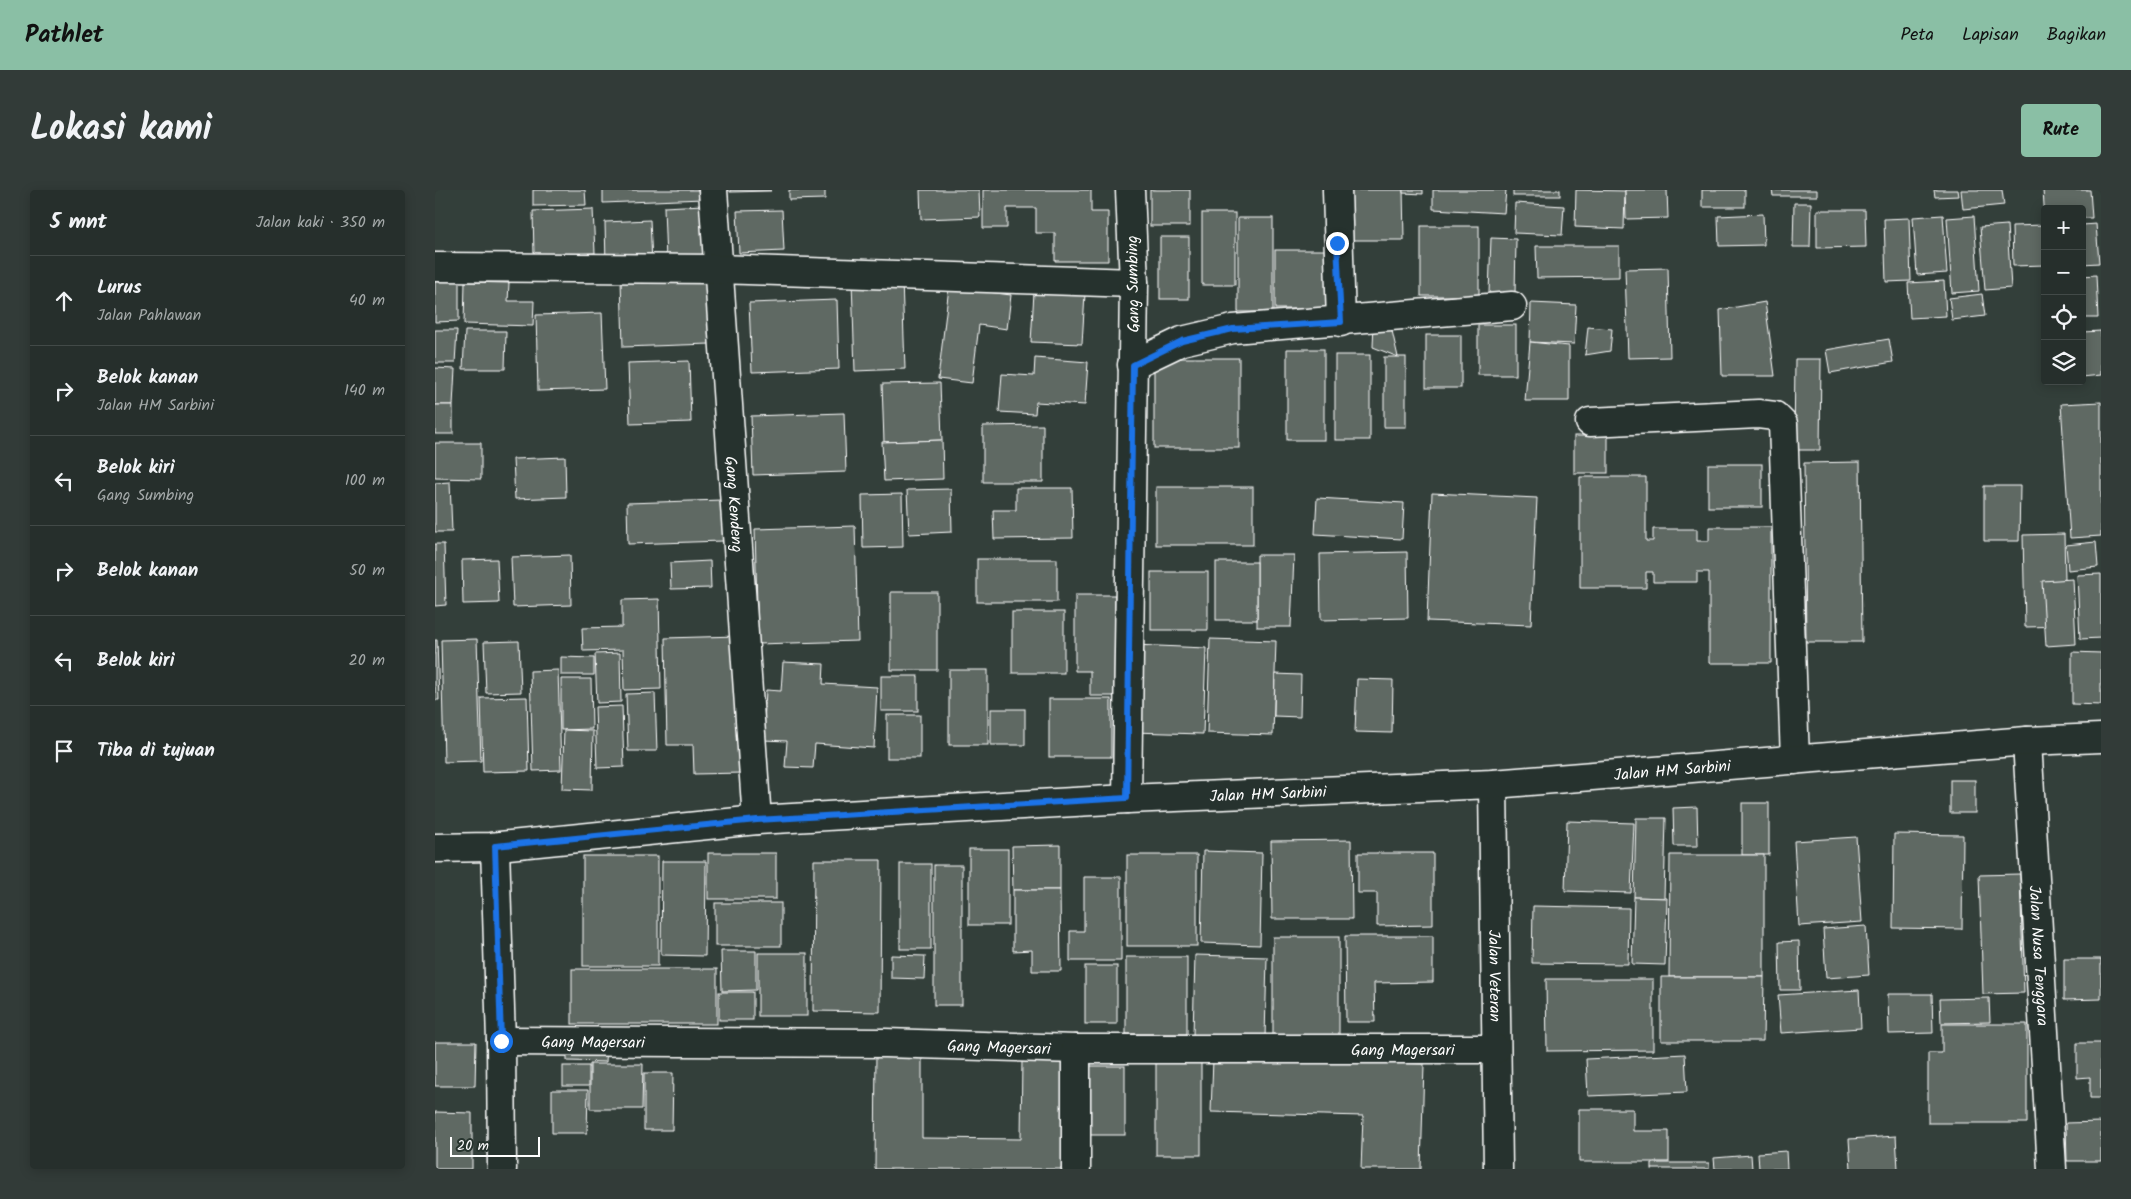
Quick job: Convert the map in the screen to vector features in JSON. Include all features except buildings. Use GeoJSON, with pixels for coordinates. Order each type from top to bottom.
{"type":"FeatureCollection","features":[{"type":"Feature","properties":{"kind":"street","name":"Gang Kendeng"},"geometry":{"type":"LineString","coordinates":[[713,190],[757,820]]}},
{"type":"Feature","properties":{"kind":"street","name":"Gang Sumbing"},"geometry":{"type":"LineString","coordinates":[[1127,798],[1134,282],[1130,190]]}},
{"type":"Feature","properties":{"kind":"street"},"geometry":{"type":"LineString","coordinates":[[1337,190],[1341,322]]}},
{"type":"Feature","properties":{"kind":"street"},"geometry":{"type":"LineString","coordinates":[[435,267],[718,269],[1134,282]]}},
{"type":"Feature","properties":{"kind":"street"},"geometry":{"type":"LineString","coordinates":[[1133,365],[1182,341],[1233,329],[1341,322],[1512,306]]}},
{"type":"Feature","properties":{"kind":"street"},"geometry":{"type":"LineString","coordinates":[[1590,422],[1758,414],[1775,416],[1783,424],[1795,760]]}},
{"type":"Feature","properties":{"kind":"street","name":"Jalan HM Sarbini"},"geometry":{"type":"LineString","coordinates":[[435,848],[495,846],[757,820],[1127,798],[1493,784],[2027,742],[2101,738]]}},
{"type":"Feature","properties":{"kind":"street","name":"Jalan Nusa Tenggara"},"geometry":{"type":"LineString","coordinates":[[2027,742],[2052,1169]]}},
{"type":"Feature","properties":{"kind":"street","name":"Jalan Veteran"},"geometry":{"type":"LineString","coordinates":[[1493,784],[1498,1169]]}},
{"type":"Feature","properties":{"kind":"street"},"geometry":{"type":"LineString","coordinates":[[495,846],[501,1041],[502,1169]]}},
{"type":"Feature","properties":{"kind":"street","name":"Gang Magersari"},"geometry":{"type":"LineString","coordinates":[[501,1041],[885,1043],[1076,1049],[1496,1049]]}},
{"type":"Feature","properties":{"kind":"street"},"geometry":{"type":"LineString","coordinates":[[1076,1049],[1076,1169]]}},
{"type":"Feature","properties":{"kind":"route"},"geometry":{"type":"LineString","coordinates":[[501,1041],[495,846],[757,820],[1127,798],[1133,365],[1182,341],[1233,329],[1341,322],[1337,243]]}}]}
